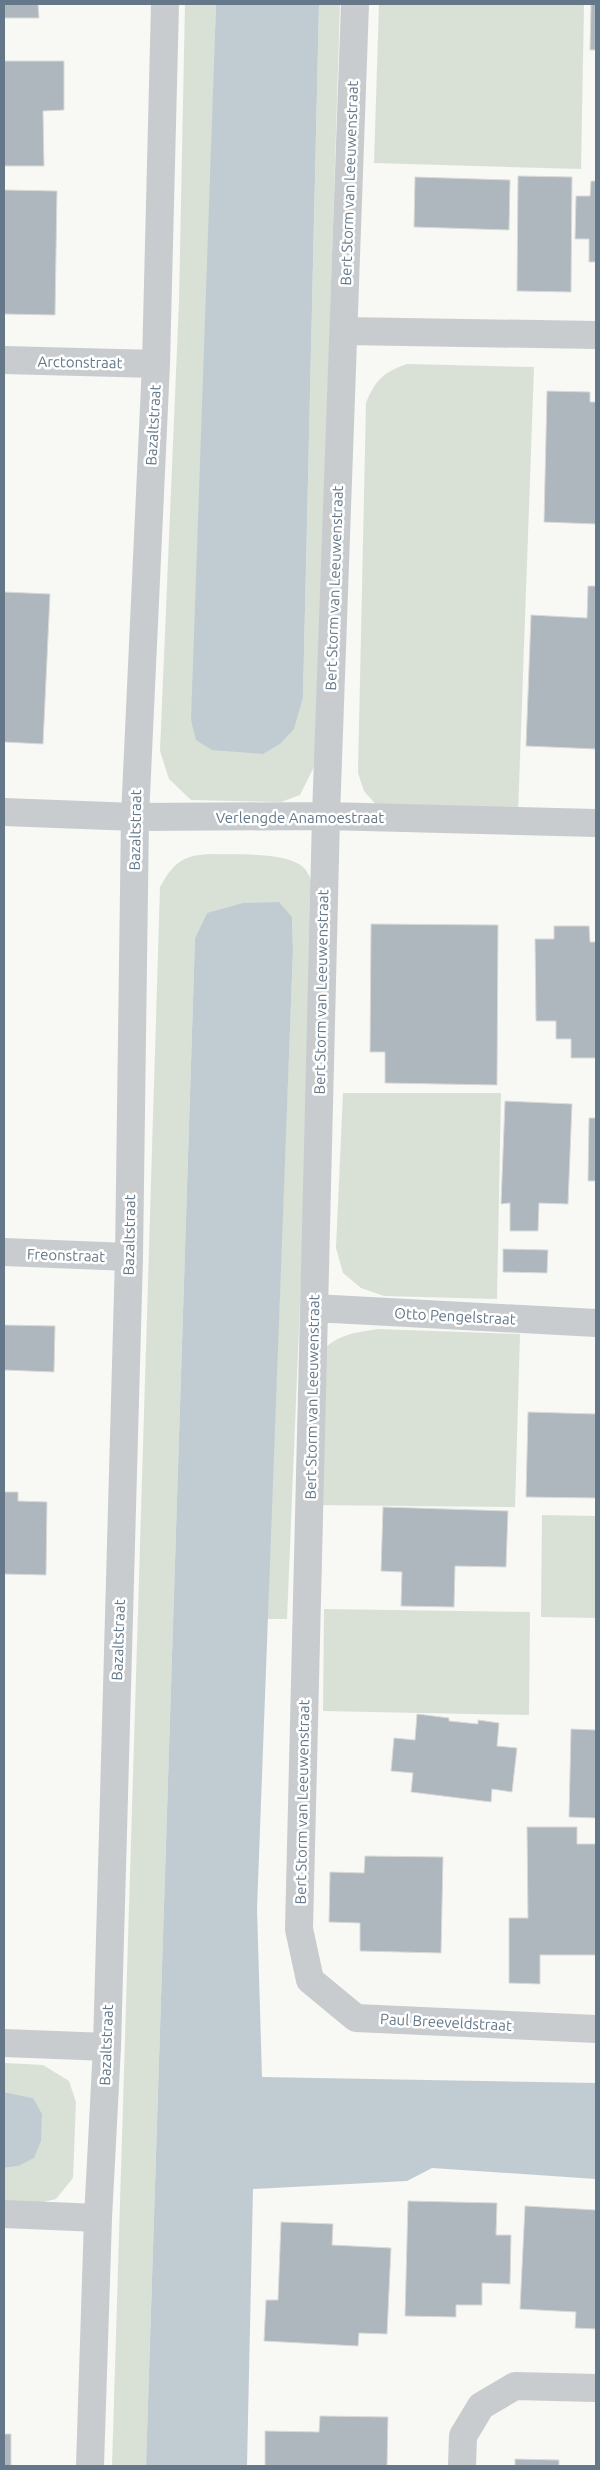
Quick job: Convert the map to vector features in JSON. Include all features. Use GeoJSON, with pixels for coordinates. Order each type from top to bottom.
{"type":"FeatureCollection","features":[{"type":"Feature","properties":{"kind":"street","name":"Bazaltstraat"},"geometry":{"type":"LineString","coordinates":[[90,2466],[98,2218],[107,2047],[129,1257],[135,817],[156,364],[165,4]]}},
{"type":"Feature","properties":{"kind":"street","name":"Bert Storm van Leeuwenstraat"},"geometry":{"type":"LineString","coordinates":[[310,1980],[299,1929],[326,816],[355,4]]}},
{"type":"Feature","properties":{"kind":"street"},"geometry":{"type":"LineString","coordinates":[[344,331],[596,335]]}},
{"type":"Feature","properties":{"kind":"street","name":"Arctonstraat"},"geometry":{"type":"LineString","coordinates":[[4,360],[156,364]]}},
{"type":"Feature","properties":{"kind":"street","name":"Verlengde Anamoestraat"},"geometry":{"type":"LineString","coordinates":[[4,812],[135,817],[326,816],[596,823]]}},
{"type":"Feature","properties":{"kind":"street","name":"Freonstraat"},"geometry":{"type":"LineString","coordinates":[[4,1252],[129,1257]]}},
{"type":"Feature","properties":{"kind":"street","name":"Otto Pengelstraat"},"geometry":{"type":"LineString","coordinates":[[314,1308],[596,1323]]}},
{"type":"Feature","properties":{"kind":"street","name":"Paul Breeveldstraat"},"geometry":{"type":"LineString","coordinates":[[310,1980],[356,2018],[596,2029]]}},
{"type":"Feature","properties":{"kind":"street"},"geometry":{"type":"LineString","coordinates":[[4,2043],[107,2047]]}},
{"type":"Feature","properties":{"kind":"street"},"geometry":{"type":"LineString","coordinates":[[4,2214],[98,2218]]}},
{"type":"Feature","properties":{"kind":"street"},"geometry":{"type":"LineString","coordinates":[[462,2466],[463,2436],[481,2406],[515,2386],[596,2388]]}},
{"type":"Feature","properties":{"kind":"shaded area"},"geometry":{"type":"Polygon","coordinates":[[[185,4],[216,4],[210,213],[303,697],[319,4],[340,4],[316,763],[300,795],[281,802],[191,800],[169,779],[160,751],[179,301],[185,4]]]}},
{"type":"Feature","properties":{"kind":"shaded area"},"geometry":{"type":"Polygon","coordinates":[[[216,4],[319,4],[303,697],[294,729],[280,744],[263,754],[212,750],[196,740],[191,720],[216,4]]]}},
{"type":"Feature","properties":{"kind":"shaded area"},"geometry":{"type":"Polygon","coordinates":[[[379,4],[584,4],[581,169],[374,163],[379,4]]]}},
{"type":"Feature","properties":{"kind":"shaded area"},"geometry":{"type":"Polygon","coordinates":[[[407,364],[534,367],[518,814],[379,808],[364,791],[358,773],[366,403],[381,378],[392,370],[407,364]]]}},
{"type":"Feature","properties":{"kind":"shaded area"},"geometry":{"type":"Polygon","coordinates":[[[212,854],[274,856],[296,863],[308,873],[315,898],[316,917],[287,1619],[267,1619],[293,950],[292,917],[207,913],[195,938],[146,2466],[112,2466],[160,887],[170,871],[180,861],[194,856],[212,854]]]}},
{"type":"Feature","properties":{"kind":"shaded area"},"geometry":{"type":"Polygon","coordinates":[[[279,902],[292,917],[293,950],[257,1909],[262,2077],[596,2083],[596,2179],[432,2168],[407,2181],[253,2189],[247,2466],[146,2466],[195,938],[207,913],[243,903],[279,902]]]}},
{"type":"Feature","properties":{"kind":"shaded area"},"geometry":{"type":"Polygon","coordinates":[[[343,1093],[501,1093],[497,1299],[384,1296],[361,1288],[343,1273],[336,1248],[343,1093]]]}},
{"type":"Feature","properties":{"kind":"shaded area"},"geometry":{"type":"Polygon","coordinates":[[[378,1329],[520,1334],[515,1507],[311,1505],[314,1359],[335,1340],[350,1334],[378,1329]]]}},
{"type":"Feature","properties":{"kind":"shaded area"},"geometry":{"type":"Polygon","coordinates":[[[542,1515],[596,1516],[596,1618],[541,1617],[542,1515]]]}},
{"type":"Feature","properties":{"kind":"shaded area"},"geometry":{"type":"Polygon","coordinates":[[[324,1609],[530,1612],[529,1715],[323,1711],[324,1609]]]}},
{"type":"Feature","properties":{"kind":"shaded area"},"geometry":{"type":"Polygon","coordinates":[[[4,2063],[43,2065],[69,2081],[76,2102],[73,2178],[56,2199],[31,2205],[4,2203],[4,2168],[18,2166],[33,2098],[4,2092],[4,2063]]]}},
{"type":"Feature","properties":{"kind":"shaded area"},"geometry":{"type":"Polygon","coordinates":[[[4,2092],[33,2098],[42,2114],[41,2141],[34,2158],[18,2166],[4,2168],[4,2092]]]}},
{"type":"Feature","properties":{"kind":"building"},"geometry":{"type":"Polygon","coordinates":[[[4,4],[38,4],[39,18],[4,18],[4,4]]]}},
{"type":"Feature","properties":{"kind":"building"},"geometry":{"type":"Polygon","coordinates":[[[591,4],[596,4],[596,50],[590,50],[591,4]]]}},
{"type":"Feature","properties":{"kind":"building"},"geometry":{"type":"Polygon","coordinates":[[[4,61],[64,61],[64,110],[43,111],[44,166],[4,166],[4,61]]]}},
{"type":"Feature","properties":{"kind":"building"},"geometry":{"type":"Polygon","coordinates":[[[518,176],[572,177],[571,292],[517,291],[518,176]]]}},
{"type":"Feature","properties":{"kind":"building"},"geometry":{"type":"Polygon","coordinates":[[[415,177],[510,180],[509,230],[414,227],[415,177]]]}},
{"type":"Feature","properties":{"kind":"building"},"geometry":{"type":"Polygon","coordinates":[[[591,181],[596,181],[596,262],[589,262],[589,239],[575,239],[576,196],[590,196],[591,181]]]}},
{"type":"Feature","properties":{"kind":"building"},"geometry":{"type":"Polygon","coordinates":[[[4,190],[57,191],[55,315],[4,314],[4,190]]]}},
{"type":"Feature","properties":{"kind":"building"},"geometry":{"type":"Polygon","coordinates":[[[547,391],[590,392],[590,402],[596,402],[596,524],[544,522],[547,391]]]}},
{"type":"Feature","properties":{"kind":"building"},"geometry":{"type":"Polygon","coordinates":[[[588,586],[596,586],[596,749],[526,746],[531,615],[587,618],[588,586]]]}},
{"type":"Feature","properties":{"kind":"building"},"geometry":{"type":"Polygon","coordinates":[[[4,592],[50,594],[43,744],[4,742],[4,592]]]}},
{"type":"Feature","properties":{"kind":"building"},"geometry":{"type":"Polygon","coordinates":[[[371,924],[498,925],[497,1085],[385,1083],[385,1052],[370,1052],[371,924]]]}},
{"type":"Feature","properties":{"kind":"building"},"geometry":{"type":"Polygon","coordinates":[[[554,926],[589,926],[590,942],[596,942],[596,1058],[571,1058],[571,1039],[556,1039],[556,1021],[536,1021],[535,939],[554,939],[554,926]]]}},
{"type":"Feature","properties":{"kind":"building"},"geometry":{"type":"Polygon","coordinates":[[[505,1101],[572,1104],[568,1204],[539,1203],[538,1231],[510,1231],[510,1203],[501,1204],[505,1101]]]}},
{"type":"Feature","properties":{"kind":"building"},"geometry":{"type":"Polygon","coordinates":[[[589,1118],[596,1118],[596,1181],[588,1181],[589,1118]]]}},
{"type":"Feature","properties":{"kind":"building"},"geometry":{"type":"Polygon","coordinates":[[[503,1249],[548,1250],[547,1273],[503,1272],[503,1249]]]}},
{"type":"Feature","properties":{"kind":"building"},"geometry":{"type":"Polygon","coordinates":[[[4,1325],[55,1326],[54,1372],[4,1370],[4,1325]]]}},
{"type":"Feature","properties":{"kind":"building"},"geometry":{"type":"Polygon","coordinates":[[[528,1412],[596,1414],[596,1498],[526,1497],[528,1412]]]}},
{"type":"Feature","properties":{"kind":"building"},"geometry":{"type":"Polygon","coordinates":[[[4,1492],[18,1492],[18,1501],[47,1502],[46,1575],[4,1574],[4,1492]]]}},
{"type":"Feature","properties":{"kind":"building"},"geometry":{"type":"Polygon","coordinates":[[[383,1507],[508,1511],[506,1567],[455,1566],[454,1607],[401,1606],[402,1572],[381,1571],[383,1507]]]}},
{"type":"Feature","properties":{"kind":"building"},"geometry":{"type":"Polygon","coordinates":[[[417,1714],[449,1718],[449,1721],[478,1724],[478,1720],[499,1723],[497,1746],[517,1748],[512,1792],[492,1789],[491,1802],[411,1792],[413,1773],[391,1771],[394,1738],[415,1740],[417,1714]]]}},
{"type":"Feature","properties":{"kind":"building"},"geometry":{"type":"Polygon","coordinates":[[[571,1729],[596,1730],[596,1818],[569,1817],[571,1729]]]}},
{"type":"Feature","properties":{"kind":"building"},"geometry":{"type":"Polygon","coordinates":[[[527,1827],[577,1827],[577,1844],[596,1844],[596,1955],[540,1955],[540,1984],[509,1983],[509,1918],[528,1918],[527,1827]]]}},
{"type":"Feature","properties":{"kind":"building"},"geometry":{"type":"Polygon","coordinates":[[[365,1856],[443,1857],[441,1953],[360,1951],[360,1923],[329,1922],[330,1872],[364,1873],[365,1856]]]}},
{"type":"Feature","properties":{"kind":"building"},"geometry":{"type":"Polygon","coordinates":[[[408,2201],[497,2203],[496,2235],[511,2235],[510,2284],[482,2283],[482,2305],[456,2305],[456,2317],[405,2316],[408,2201]]]}},
{"type":"Feature","properties":{"kind":"building"},"geometry":{"type":"Polygon","coordinates":[[[525,2206],[596,2210],[596,2329],[575,2328],[576,2312],[520,2309],[525,2206]]]}},
{"type":"Feature","properties":{"kind":"building"},"geometry":{"type":"Polygon","coordinates":[[[281,2222],[333,2224],[332,2245],[391,2248],[387,2334],[359,2333],[358,2346],[264,2341],[266,2300],[278,2300],[281,2222]]]}},
{"type":"Feature","properties":{"kind":"building"},"geometry":{"type":"Polygon","coordinates":[[[320,2416],[388,2417],[387,2466],[265,2466],[265,2431],[319,2432],[320,2416]]]}},
{"type":"Feature","properties":{"kind":"building"},"geometry":{"type":"Polygon","coordinates":[[[4,2434],[11,2434],[11,2466],[4,2466],[4,2434]]]}},
{"type":"Feature","properties":{"kind":"building"},"geometry":{"type":"Polygon","coordinates":[[[515,2459],[559,2460],[559,2466],[515,2466],[515,2459]]]}}]}
